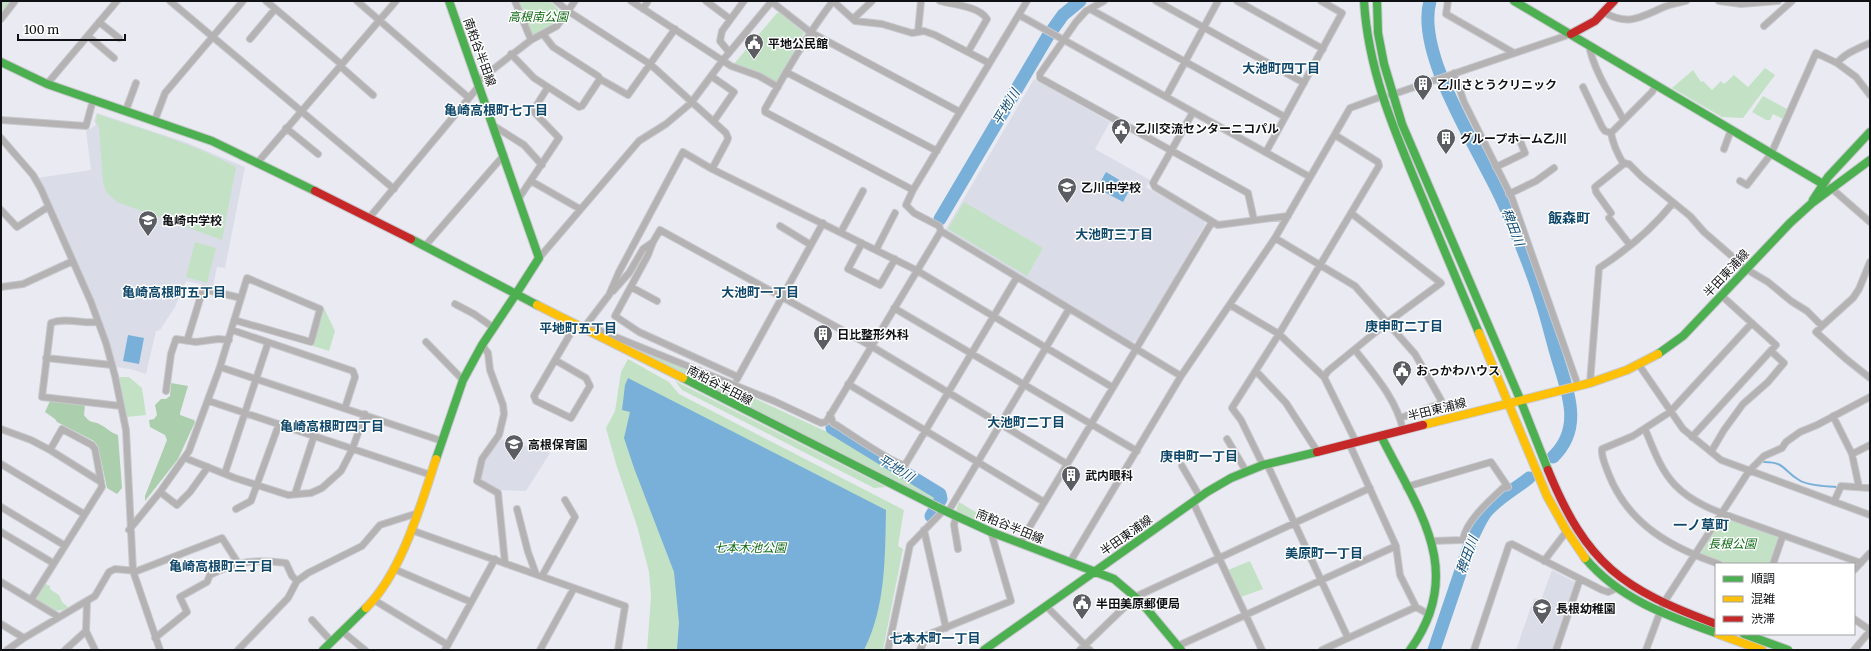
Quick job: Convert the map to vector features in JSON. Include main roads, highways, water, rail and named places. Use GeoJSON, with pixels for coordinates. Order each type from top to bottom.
{"type":"FeatureCollection","features":[{"type":"Feature","properties":{"kind":"water"},"geometry":{"type":"Polygon","coordinates":[[[1106,172],[1131,187],[1123,202],[1097,188],[1106,172]]]}},
{"type":"Feature","properties":{"kind":"water"},"geometry":{"type":"Polygon","coordinates":[[[128,335],[144,338],[139,364],[123,361],[128,335]]]}},
{"type":"Feature","properties":{"kind":"water","name":"七本木池公園"},"geometry":{"type":"Polygon","coordinates":[[[628,378],[886,510],[883,581],[877,616],[864,650],[677,649],[679,623],[674,572],[624,438],[630,412],[622,410],[625,385],[628,378]]]}},
{"type":"Feature","properties":{"kind":"waterway","name":"平地川"},"geometry":{"type":"LineString","coordinates":[[940,219],[1048,36],[1063,15],[1080,1]]}},
{"type":"Feature","properties":{"kind":"waterway","name":"稗田川"},"geometry":{"type":"LineString","coordinates":[[1430,1],[1428,23],[1432,48],[1441,75],[1466,131],[1493,181],[1519,238],[1545,313],[1568,394],[1571,420],[1568,433],[1563,445],[1553,457]]}},
{"type":"Feature","properties":{"kind":"waterway","name":"平地川"},"geometry":{"type":"LineString","coordinates":[[832,428],[940,494],[941,499],[931,516]]}},
{"type":"Feature","properties":{"kind":"waterway"},"geometry":{"type":"LineString","coordinates":[[1764,462],[1771,462],[1781,465],[1794,477],[1803,482],[1836,487]]}},
{"type":"Feature","properties":{"kind":"waterway","name":"稗田川"},"geometry":{"type":"LineString","coordinates":[[1434,650],[1472,538],[1480,522],[1486,512],[1495,503],[1529,478]]}},
{"type":"Feature","properties":{"kind":"place","name":"平地公民館"},"geometry":{"type":"Point","coordinates":[754,60]}},
{"type":"Feature","properties":{"kind":"place","name":"乙川さとうクリニック"},"geometry":{"type":"Point","coordinates":[1423,101]}},
{"type":"Feature","properties":{"kind":"place","name":"乙川交流センターニコパル"},"geometry":{"type":"Point","coordinates":[1121,145]}},
{"type":"Feature","properties":{"kind":"place","name":"グループホーム乙川"},"geometry":{"type":"Point","coordinates":[1446,155]}},
{"type":"Feature","properties":{"kind":"place","name":"乙川中学校"},"geometry":{"type":"Point","coordinates":[1067,204]}},
{"type":"Feature","properties":{"kind":"place","name":"亀崎中学校"},"geometry":{"type":"Point","coordinates":[148,237]}},
{"type":"Feature","properties":{"kind":"place","name":"日比整形外科"},"geometry":{"type":"Point","coordinates":[823,351]}},
{"type":"Feature","properties":{"kind":"place","name":"おっかわハウス"},"geometry":{"type":"Point","coordinates":[1402,387]}},
{"type":"Feature","properties":{"kind":"place","name":"高根保育園"},"geometry":{"type":"Point","coordinates":[514,461]}},
{"type":"Feature","properties":{"kind":"place","name":"武内眼科"},"geometry":{"type":"Point","coordinates":[1071,492]}},
{"type":"Feature","properties":{"kind":"place","name":"半田美原郵便局"},"geometry":{"type":"Point","coordinates":[1082,620]}},
{"type":"Feature","properties":{"kind":"place","name":"長根幼稚園"},"geometry":{"type":"Point","coordinates":[1542,625]}},
{"type":"Feature","properties":{"kind":"district","name":"大池町四丁目"},"geometry":{"type":"Point","coordinates":[1281,68]}},
{"type":"Feature","properties":{"kind":"district","name":"亀崎高根町七丁目"},"geometry":{"type":"Point","coordinates":[496,110]}},
{"type":"Feature","properties":{"kind":"district","name":"飯森町"},"geometry":{"type":"Point","coordinates":[1569,218]}},
{"type":"Feature","properties":{"kind":"district","name":"大池町三丁目"},"geometry":{"type":"Point","coordinates":[1114,234]}},
{"type":"Feature","properties":{"kind":"district","name":"亀崎高根町五丁目"},"geometry":{"type":"Point","coordinates":[174,292]}},
{"type":"Feature","properties":{"kind":"district","name":"大池町一丁目"},"geometry":{"type":"Point","coordinates":[760,292]}},
{"type":"Feature","properties":{"kind":"district","name":"庚申町二丁目"},"geometry":{"type":"Point","coordinates":[1404,326]}},
{"type":"Feature","properties":{"kind":"district","name":"平地町五丁目"},"geometry":{"type":"Point","coordinates":[578,328]}},
{"type":"Feature","properties":{"kind":"district","name":"大池町二丁目"},"geometry":{"type":"Point","coordinates":[1026,422]}},
{"type":"Feature","properties":{"kind":"district","name":"亀崎高根町四丁目"},"geometry":{"type":"Point","coordinates":[332,426]}},
{"type":"Feature","properties":{"kind":"district","name":"庚申町一丁目"},"geometry":{"type":"Point","coordinates":[1199,456]}},
{"type":"Feature","properties":{"kind":"district","name":"一ノ草町"},"geometry":{"type":"Point","coordinates":[1701,525]}},
{"type":"Feature","properties":{"kind":"district","name":"美原町一丁目"},"geometry":{"type":"Point","coordinates":[1324,553]}},
{"type":"Feature","properties":{"kind":"district","name":"亀崎高根町三丁目"},"geometry":{"type":"Point","coordinates":[221,566]}},
{"type":"Feature","properties":{"kind":"district","name":"七本木町一丁目"},"geometry":{"type":"Point","coordinates":[935,638]}},
{"type":"Feature","properties":{"kind":"park label","name":"高根南公園"},"geometry":{"type":"Point","coordinates":[538,16]}},
{"type":"Feature","properties":{"kind":"park label","name":"長根公園"},"geometry":{"type":"Point","coordinates":[1732,543]}}]}
